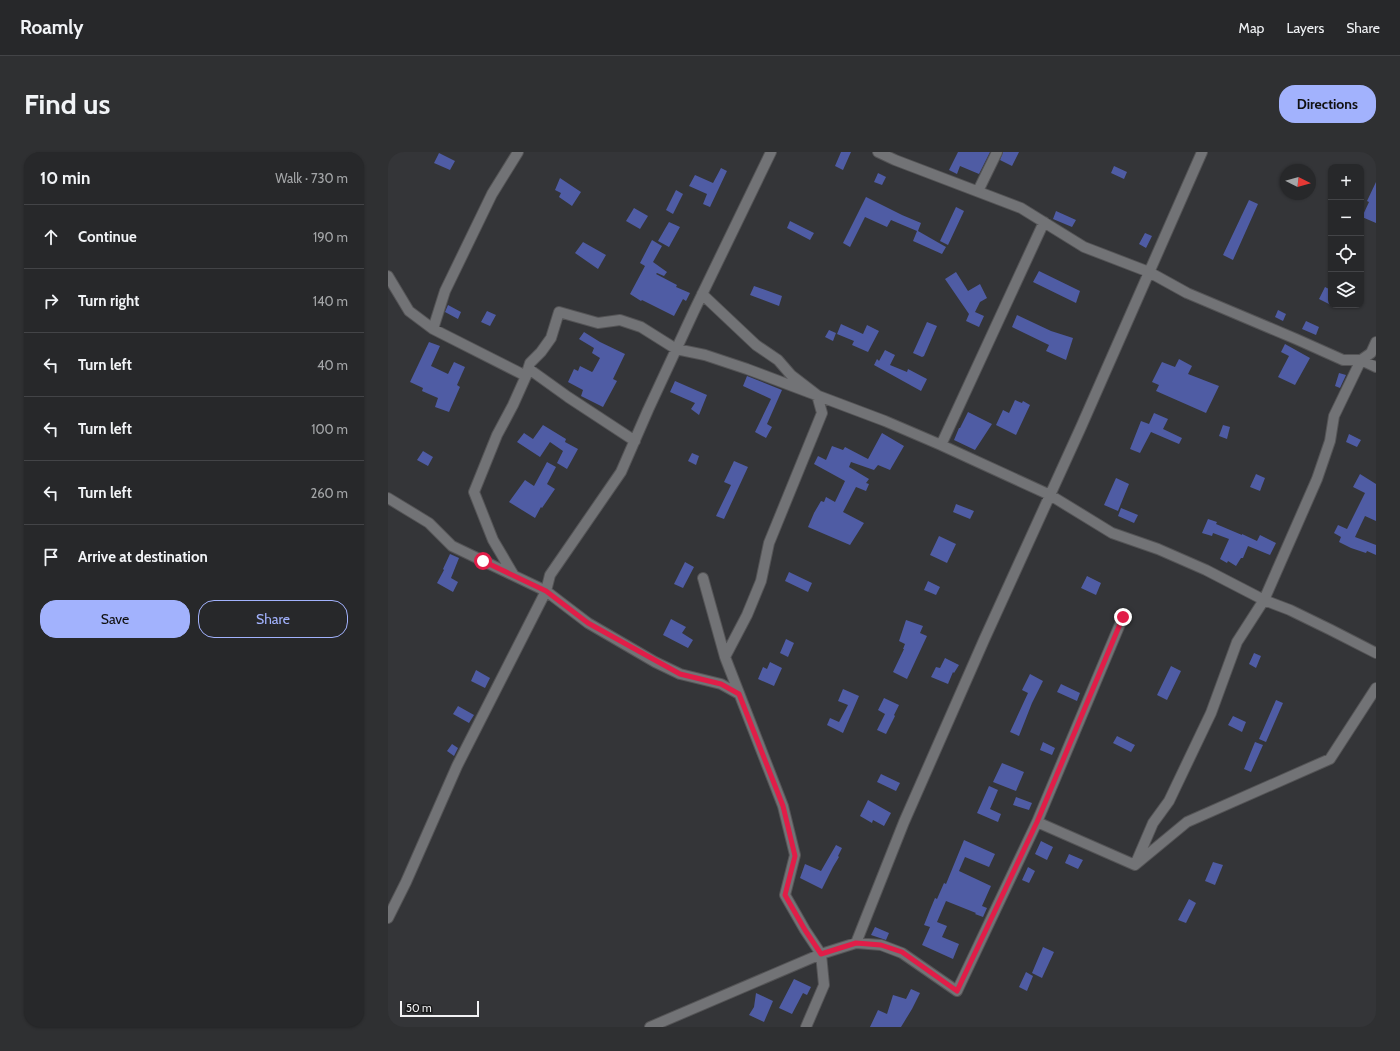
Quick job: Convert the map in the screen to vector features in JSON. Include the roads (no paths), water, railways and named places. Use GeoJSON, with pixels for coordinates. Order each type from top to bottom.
{"type":"FeatureCollection","features":[{"type":"Feature","properties":{"kind":"street"},"geometry":{"type":"LineString","coordinates":[[433,329],[445,292],[492,194],[518,152]]}},
{"type":"Feature","properties":{"kind":"street"},"geometry":{"type":"LineString","coordinates":[[388,918],[406,882],[457,766],[546,591],[550,575],[621,472],[676,348],[771,152]]}},
{"type":"Feature","properties":{"kind":"street"},"geometry":{"type":"LineString","coordinates":[[878,152],[895,160],[1021,208],[1084,247],[1149,272],[1187,293],[1296,338],[1343,360],[1361,360],[1376,367]]}},
{"type":"Feature","properties":{"kind":"street"},"geometry":{"type":"LineString","coordinates":[[978,191],[997,152]]}},
{"type":"Feature","properties":{"kind":"street"},"geometry":{"type":"LineString","coordinates":[[856,943],[904,822],[1202,152]]}},
{"type":"Feature","properties":{"kind":"street"},"geometry":{"type":"LineString","coordinates":[[941,445],[1044,222]]}},
{"type":"Feature","properties":{"kind":"street"},"geometry":{"type":"LineString","coordinates":[[388,276],[409,311],[433,329],[528,372],[635,441]]}},
{"type":"Feature","properties":{"kind":"street"},"geometry":{"type":"LineString","coordinates":[[702,294],[756,345],[778,360],[791,375],[817,395],[822,413],[769,543],[761,581],[747,615],[726,657]]}},
{"type":"Feature","properties":{"kind":"street"},"geometry":{"type":"LineString","coordinates":[[513,574],[493,540],[474,492],[497,435],[528,372],[530,363],[541,352],[551,338],[559,312],[598,323],[620,320],[640,327],[676,348],[706,355],[740,366],[941,445],[1050,495],[1112,532],[1158,549],[1199,567],[1264,600],[1290,610],[1376,653]]}},
{"type":"Feature","properties":{"kind":"street"},"geometry":{"type":"LineString","coordinates":[[1135,865],[1153,823],[1169,801],[1211,713],[1237,642],[1264,600],[1317,479],[1330,441],[1334,416],[1361,360],[1371,354],[1376,342]]}},
{"type":"Feature","properties":{"kind":"street"},"geometry":{"type":"LineString","coordinates":[[388,498],[429,523],[452,546],[546,591],[588,623],[655,662],[680,674],[721,684],[739,694]]}},
{"type":"Feature","properties":{"kind":"street"},"geometry":{"type":"LineString","coordinates":[[703,578],[726,657],[783,806],[795,856],[785,895],[821,954],[824,985],[806,1027]]}},
{"type":"Feature","properties":{"kind":"street"},"geometry":{"type":"LineString","coordinates":[[650,1027],[821,954],[856,943],[881,945],[902,952],[957,991],[1037,822],[1123,617]]}},
{"type":"Feature","properties":{"kind":"street"},"geometry":{"type":"LineString","coordinates":[[1135,865],[1187,822],[1330,759],[1376,688]]}},
{"type":"Feature","properties":{"kind":"street"},"geometry":{"type":"LineString","coordinates":[[1037,822],[1135,865]]}}]}
